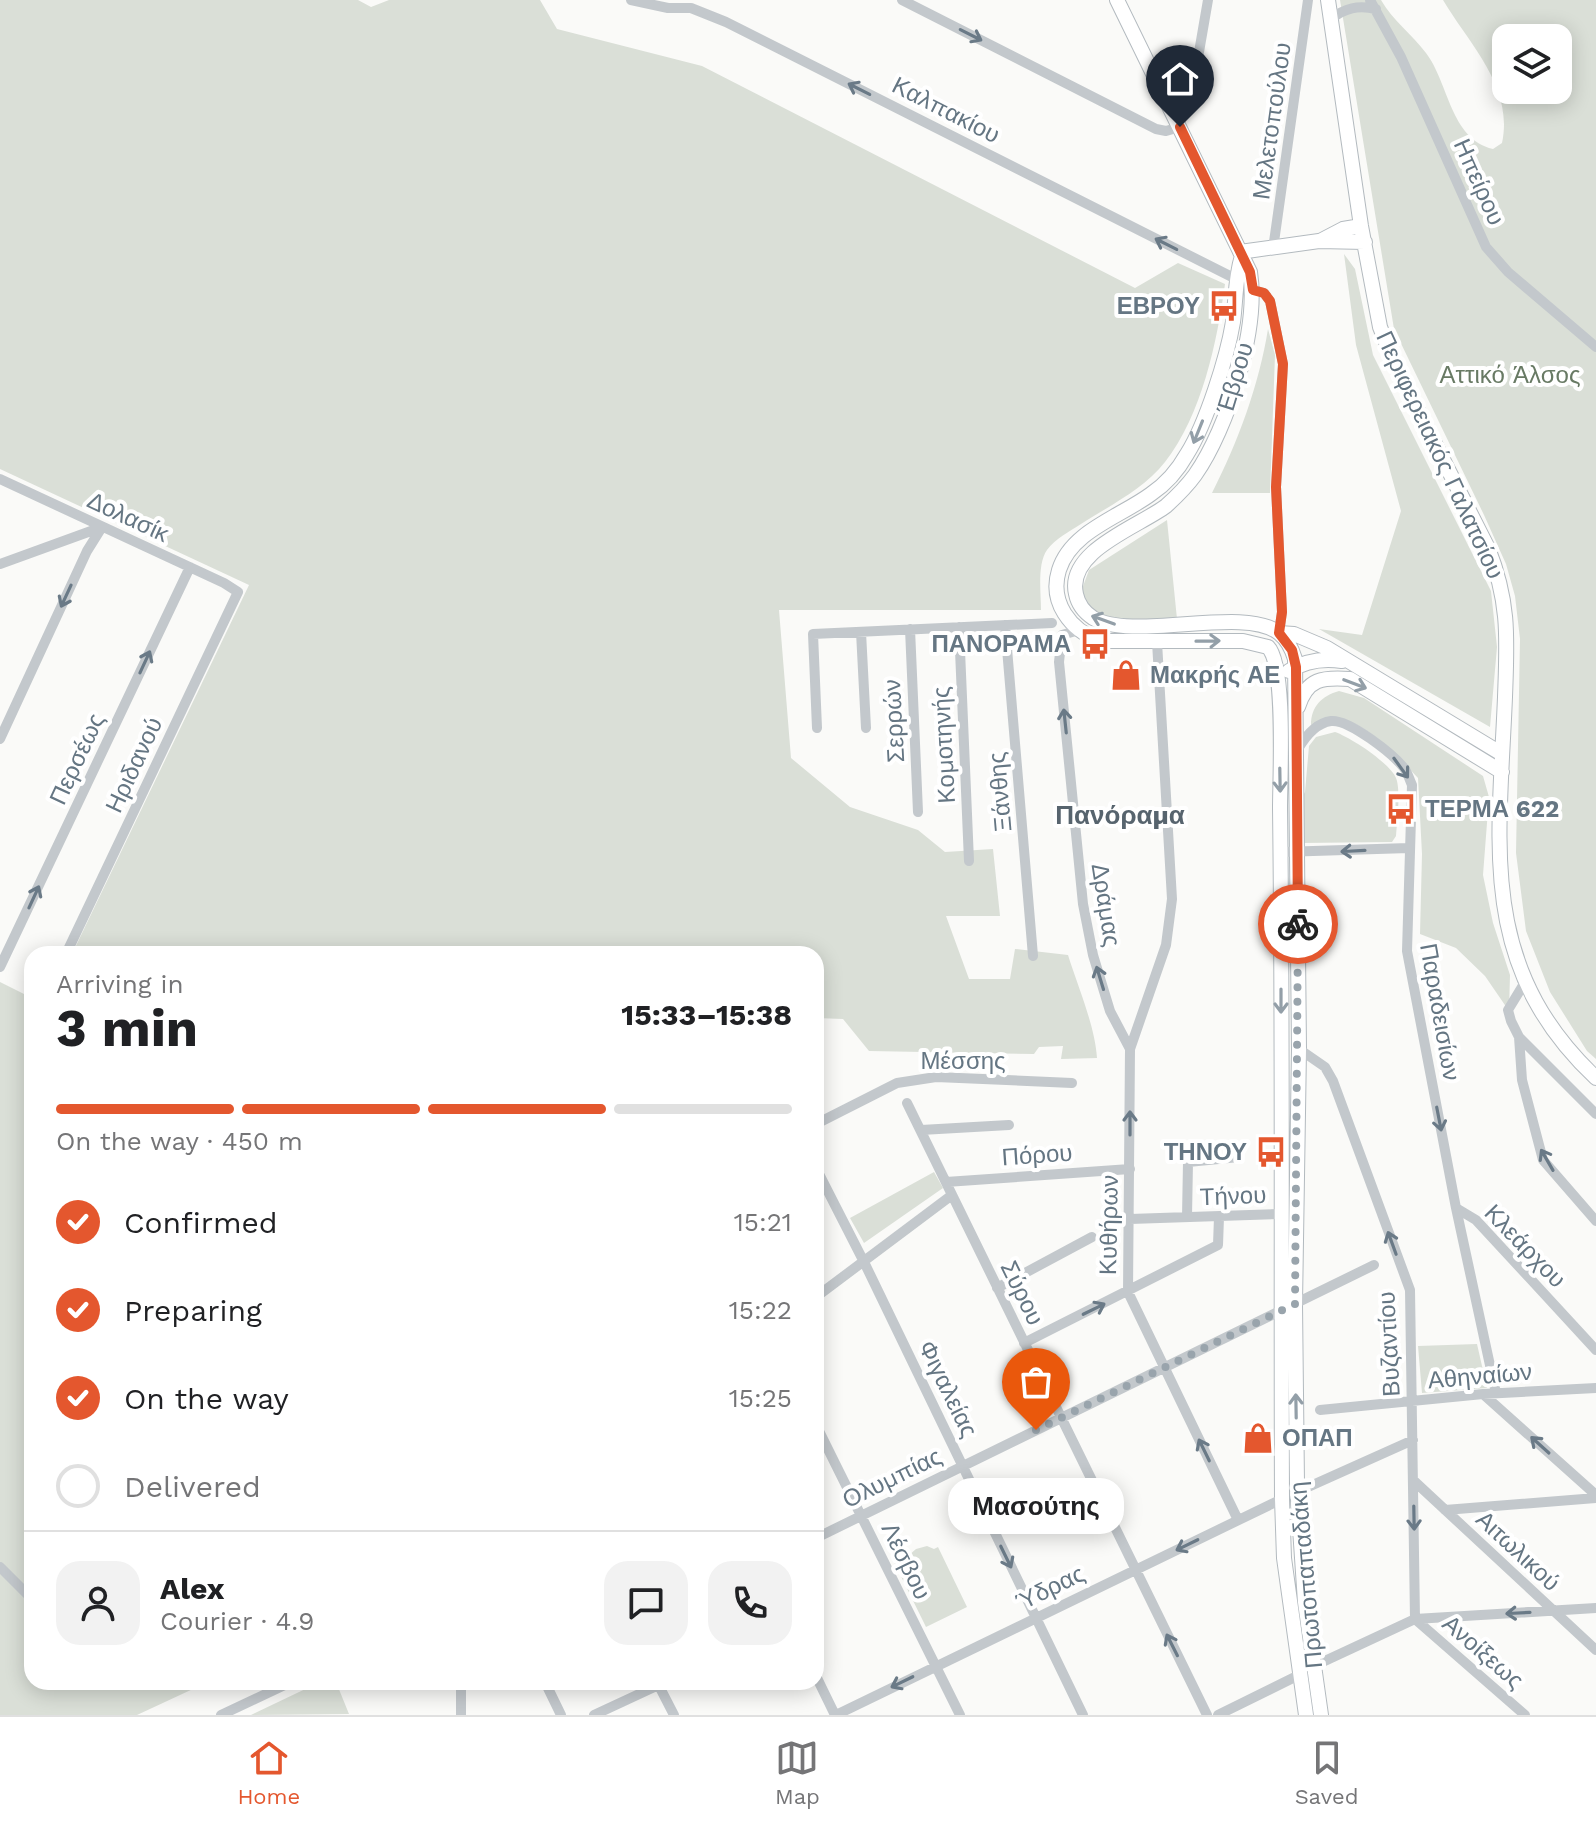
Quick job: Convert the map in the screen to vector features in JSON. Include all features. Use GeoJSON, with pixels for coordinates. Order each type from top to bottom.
{"type":"FeatureCollection","features":[{"type":"Feature","properties":{"kind":"main road"},"geometry":{"type":"LineString","coordinates":[[1117,0],[1245,253],[1319,241],[1365,242]]}},
{"type":"Feature","properties":{"kind":"main road","name":"Περιφερειακός Γαλατσίου"},"geometry":{"type":"LineString","coordinates":[[1328,0],[1361,226],[1380,327],[1395,365],[1488,548],[1506,603],[1498,844],[1501,900],[1508,931],[1525,982],[1561,1040],[1596,1078]]}},
{"type":"Feature","properties":{"kind":"main road"},"geometry":{"type":"LineString","coordinates":[[1319,241],[1343,229],[1361,226]]}},
{"type":"Feature","properties":{"kind":"main road","name":"Έβρου"},"geometry":{"type":"LineString","coordinates":[[1059,602],[1058,577],[1068,551],[1091,531],[1151,494],[1168,480],[1188,453],[1227,350],[1235,310],[1236,276],[1245,253]]}},
{"type":"Feature","properties":{"kind":"main road","name":"Έβρου"},"geometry":{"type":"LineString","coordinates":[[1245,253],[1253,290],[1250,326],[1242,364],[1204,463],[1166,506],[1086,557],[1075,586],[1081,606],[1091,617],[1106,623],[1242,623],[1266,626],[1279,633],[1308,639],[1502,754]]}},
{"type":"Feature","properties":{"kind":"main road"},"geometry":{"type":"LineString","coordinates":[[1059,602],[1066,616],[1079,630],[1112,642],[1259,643],[1272,651],[1278,678],[1296,667],[1329,659],[1351,662]]}},
{"type":"Feature","properties":{"kind":"main road"},"geometry":{"type":"LineString","coordinates":[[1279,633],[1292,650],[1296,667]]}},
{"type":"Feature","properties":{"kind":"main road","name":"Πρωτοπαπαδάκη"},"geometry":{"type":"LineString","coordinates":[[1296,667],[1299,1049],[1282,1499],[1285,1569],[1321,1715]]}},
{"type":"Feature","properties":{"kind":"main road","name":"Πρωτοπαπαδάκη"},"geometry":{"type":"LineString","coordinates":[[1278,678],[1281,1214],[1305,1602],[1306,1715]]}},
{"type":"Feature","properties":{"kind":"main road"},"geometry":{"type":"LineString","coordinates":[[1296,711],[1302,693],[1314,682],[1330,678],[1350,679],[1502,772]]}},
{"type":"Feature","properties":{"kind":"street","name":"Καλπακίου"},"geometry":{"type":"LineString","coordinates":[[631,0],[668,8],[691,8],[726,22],[1232,277],[1236,276]]}},
{"type":"Feature","properties":{"kind":"street"},"geometry":{"type":"LineString","coordinates":[[902,0],[1156,129],[1166,131],[1180,127]]}},
{"type":"Feature","properties":{"kind":"street"},"geometry":{"type":"LineString","coordinates":[[1170,106],[1189,95],[1208,0]]}},
{"type":"Feature","properties":{"kind":"street","name":"Μελετοπούλου"},"geometry":{"type":"LineString","coordinates":[[1273,249],[1308,0]]}},
{"type":"Feature","properties":{"kind":"street"},"geometry":{"type":"LineString","coordinates":[[1331,19],[1347,9],[1373,5]]}},
{"type":"Feature","properties":{"kind":"street","name":"Ηπείρου"},"geometry":{"type":"LineString","coordinates":[[1373,5],[1401,57],[1486,247],[1508,272],[1596,347]]}},
{"type":"Feature","properties":{"kind":"street"},"geometry":{"type":"LineString","coordinates":[[1253,290],[1264,293],[1270,301],[1283,364],[1276,487],[1282,612],[1279,633]]}},
{"type":"Feature","properties":{"kind":"street","name":"Δολασίκ"},"geometry":{"type":"LineString","coordinates":[[0,479],[238,592]]}},
{"type":"Feature","properties":{"kind":"street"},"geometry":{"type":"LineString","coordinates":[[0,564],[102,527]]}},
{"type":"Feature","properties":{"kind":"street"},"geometry":{"type":"LineString","coordinates":[[0,739],[87,551],[102,527]]}},
{"type":"Feature","properties":{"kind":"street","name":"Περσέως"},"geometry":{"type":"LineString","coordinates":[[0,967],[190,567]]}},
{"type":"Feature","properties":{"kind":"street","name":"Ηριδανού"},"geometry":{"type":"LineString","coordinates":[[70,946],[238,592]]}},
{"type":"Feature","properties":{"kind":"street","name":"Έβρου"},"geometry":{"type":"LineString","coordinates":[[1052,623],[1059,602]]}},
{"type":"Feature","properties":{"kind":"street"},"geometry":{"type":"LineString","coordinates":[[817,728],[813,634],[1052,623],[1062,635],[1079,630]]}},
{"type":"Feature","properties":{"kind":"street","name":"Ξάνθης"},"geometry":{"type":"LineString","coordinates":[[1005,625],[1033,956]]}},
{"type":"Feature","properties":{"kind":"street","name":"Κομοτηνής"},"geometry":{"type":"LineString","coordinates":[[959,627],[969,861]]}},
{"type":"Feature","properties":{"kind":"street","name":"Σερρών"},"geometry":{"type":"LineString","coordinates":[[910,629],[918,812]]}},
{"type":"Feature","properties":{"kind":"street"},"geometry":{"type":"LineString","coordinates":[[861,632],[866,728]]}},
{"type":"Feature","properties":{"kind":"street","name":"Δράμας"},"geometry":{"type":"LineString","coordinates":[[1062,635],[1059,662],[1083,904],[1093,955],[1110,1011],[1130,1049]]}},
{"type":"Feature","properties":{"kind":"street"},"geometry":{"type":"LineString","coordinates":[[1130,1049],[1166,945],[1172,899],[1157,642]]}},
{"type":"Feature","properties":{"kind":"street","name":"Παραδεισίων"},"geometry":{"type":"LineString","coordinates":[[1296,750],[1305,737],[1330,721],[1343,723],[1397,759],[1407,771],[1412,785],[1407,951],[1456,1208],[1496,1393]]}},
{"type":"Feature","properties":{"kind":"street"},"geometry":{"type":"LineString","coordinates":[[1281,852],[1297,854],[1409,848]]}},
{"type":"Feature","properties":{"kind":"street"},"geometry":{"type":"LineString","coordinates":[[1525,982],[1508,1010],[1519,1037],[1596,1114]]}},
{"type":"Feature","properties":{"kind":"street"},"geometry":{"type":"LineString","coordinates":[[1519,1037],[1522,1080],[1543,1160],[1596,1221]]}},
{"type":"Feature","properties":{"kind":"street","name":"Κυθήρων"},"geometry":{"type":"LineString","coordinates":[[1130,1049],[1128,1292],[1238,1520]]}},
{"type":"Feature","properties":{"kind":"street","name":"Βυζαντίου"},"geometry":{"type":"LineString","coordinates":[[1299,1049],[1325,1067],[1333,1081],[1410,1290],[1415,1619]]}},
{"type":"Feature","properties":{"kind":"street","name":"Μέσσης"},"geometry":{"type":"LineString","coordinates":[[824,1120],[897,1083],[936,1077],[1072,1083]]}},
{"type":"Feature","properties":{"kind":"street","name":"Σύρου"},"geometry":{"type":"LineString","coordinates":[[907,1103],[1207,1715]]}},
{"type":"Feature","properties":{"kind":"street"},"geometry":{"type":"LineString","coordinates":[[921,1130],[1009,1125]]}},
{"type":"Feature","properties":{"kind":"street","name":"Τήνου"},"geometry":{"type":"LineString","coordinates":[[1187,1217],[1188,1162],[1239,1157]]}},
{"type":"Feature","properties":{"kind":"street","name":"Πόρου"},"geometry":{"type":"LineString","coordinates":[[946,1182],[1130,1169]]}},
{"type":"Feature","properties":{"kind":"street","name":"Φιγαλείας"},"geometry":{"type":"LineString","coordinates":[[824,1184],[1083,1715]]}},
{"type":"Feature","properties":{"kind":"street"},"geometry":{"type":"LineString","coordinates":[[824,1291],[952,1195]]}},
{"type":"Feature","properties":{"kind":"street","name":"Κλεάρχου"},"geometry":{"type":"LineString","coordinates":[[1456,1208],[1476,1220],[1596,1350]]}},
{"type":"Feature","properties":{"kind":"street","name":"Τήνου"},"geometry":{"type":"LineString","coordinates":[[1130,1219],[1281,1214]]}},
{"type":"Feature","properties":{"kind":"street"},"geometry":{"type":"LineString","coordinates":[[1024,1343],[1218,1245],[1219,1217]]}},
{"type":"Feature","properties":{"kind":"street"},"geometry":{"type":"LineString","coordinates":[[997,1288],[1092,1237]]}},
{"type":"Feature","properties":{"kind":"street","name":"Ολυμπίας"},"geometry":{"type":"LineString","coordinates":[[824,1534],[1374,1265]]}},
{"type":"Feature","properties":{"kind":"street","name":"Αθηναίων"},"geometry":{"type":"LineString","coordinates":[[1320,1410],[1483,1394],[1596,1388]]}},
{"type":"Feature","properties":{"kind":"street"},"geometry":{"type":"LineString","coordinates":[[1483,1394],[1596,1497]]}},
{"type":"Feature","properties":{"kind":"street"},"geometry":{"type":"LineString","coordinates":[[1297,1492],[1413,1440]]}},
{"type":"Feature","properties":{"kind":"street","name":"Λέσβου"},"geometry":{"type":"LineString","coordinates":[[824,1441],[960,1715]]}},
{"type":"Feature","properties":{"kind":"street","name":"Αιτωλικού"},"geometry":{"type":"LineString","coordinates":[[1413,1480],[1596,1650]]}},
{"type":"Feature","properties":{"kind":"street"},"geometry":{"type":"LineString","coordinates":[[1445,1510],[1596,1497]]}},
{"type":"Feature","properties":{"kind":"street","name":"Ύδρας"},"geometry":{"type":"LineString","coordinates":[[836,1715],[1282,1499]]}},
{"type":"Feature","properties":{"kind":"street"},"geometry":{"type":"LineString","coordinates":[[0,1567],[24,1591]]}},
{"type":"Feature","properties":{"kind":"street"},"geometry":{"type":"LineString","coordinates":[[1218,1715],[1415,1619],[1596,1608]]}},
{"type":"Feature","properties":{"kind":"street","name":"Ανοίξεως"},"geometry":{"type":"LineString","coordinates":[[1415,1619],[1525,1715]]}},
{"type":"Feature","properties":{"kind":"street"},"geometry":{"type":"LineString","coordinates":[[221,1715],[274,1690]]}},
{"type":"Feature","properties":{"kind":"street"},"geometry":{"type":"LineString","coordinates":[[461,1690],[461,1715]]}},
{"type":"Feature","properties":{"kind":"street"},"geometry":{"type":"LineString","coordinates":[[549,1690],[561,1715]]}},
{"type":"Feature","properties":{"kind":"street"},"geometry":{"type":"LineString","coordinates":[[594,1715],[646,1690]]}},
{"type":"Feature","properties":{"kind":"street"},"geometry":{"type":"LineString","coordinates":[[663,1690],[674,1715]]}},
{"type":"Feature","properties":{"kind":"street"},"geometry":{"type":"LineString","coordinates":[[823,1690],[836,1715]]}},
{"type":"Feature","properties":{"kind":"green space"},"geometry":{"type":"Polygon","coordinates":[[[0,0],[358,0],[371,7],[389,0],[540,0],[557,29],[702,66],[1135,288],[1178,263],[1225,284],[1206,377],[1178,443],[1147,481],[1054,542],[1047,550],[1041,571],[1041,610],[779,610],[791,758],[850,807],[918,830],[945,852],[993,849],[1000,916],[946,916],[969,979],[1010,979],[1015,949],[1068,955],[1090,1020],[1097,1058],[1061,1059],[1063,1046],[1039,1047],[1034,1054],[869,1051],[843,1019],[824,1018],[824,946],[76,946],[249,585],[0,469],[0,0]]]}},
{"type":"Feature","properties":{"kind":"green space","name":"Αττικό Άλσος"},"geometry":{"type":"Polygon","coordinates":[[[1340,0],[1381,0],[1434,65],[1452,108],[1468,134],[1493,149],[1502,143],[1502,104],[1572,104],[1572,24],[1492,24],[1492,78],[1443,0],[1596,0],[1596,1059],[1587,1051],[1550,992],[1526,931],[1516,853],[1520,639],[1515,596],[1506,564],[1394,329],[1340,0]]]}},
{"type":"Feature","properties":{"kind":"green space"},"geometry":{"type":"Polygon","coordinates":[[[1344,254],[1355,269],[1373,355],[1491,591],[1497,647],[1490,727],[1319,629],[1362,635],[1401,511],[1356,345],[1344,254]]]}},
{"type":"Feature","properties":{"kind":"green space"},"geometry":{"type":"Polygon","coordinates":[[[1268,329],[1275,355],[1270,493],[1212,493],[1246,413],[1268,329]]]}},
{"type":"Feature","properties":{"kind":"green space"},"geometry":{"type":"Polygon","coordinates":[[[1167,520],[1177,619],[1118,620],[1092,609],[1082,589],[1089,570],[1167,520]]]}},
{"type":"Feature","properties":{"kind":"green space"},"geometry":{"type":"Polygon","coordinates":[[[1339,691],[1364,698],[1483,776],[1489,797],[1483,875],[1493,923],[1510,975],[1509,1011],[1485,976],[1456,948],[1420,934],[1422,854],[1418,778],[1378,739],[1353,723],[1329,719],[1311,725],[1313,712],[1319,703],[1339,691]]]}},
{"type":"Feature","properties":{"kind":"green space"},"geometry":{"type":"Polygon","coordinates":[[[1335,732],[1369,751],[1396,778],[1398,815],[1396,836],[1392,842],[1301,843],[1300,801],[1305,792],[1309,746],[1316,737],[1335,732]]]}},
{"type":"Feature","properties":{"kind":"green space"},"geometry":{"type":"Polygon","coordinates":[[[0,982],[24,994],[24,1690],[191,1690],[137,1715],[0,1715],[0,982]]]}},
{"type":"Feature","properties":{"kind":"green space"},"geometry":{"type":"Polygon","coordinates":[[[934,1172],[943,1188],[864,1243],[850,1218],[934,1172]]]}},
{"type":"Feature","properties":{"kind":"green space"},"geometry":{"type":"Polygon","coordinates":[[[1477,1344],[1487,1388],[1422,1393],[1418,1346],[1477,1344]]]}},
{"type":"Feature","properties":{"kind":"green space"},"geometry":{"type":"Polygon","coordinates":[[[938,1547],[967,1607],[926,1627],[892,1558],[908,1556],[916,1549],[938,1547]]]}},
{"type":"Feature","properties":{"kind":"green space"},"geometry":{"type":"Polygon","coordinates":[[[303,1690],[339,1690],[349,1714],[251,1715],[303,1690]]]}},
{"type":"Feature","properties":{"kind":"way so far"},"geometry":{"type":"LineString","coordinates":[[1036,1430],[1295,1304],[1298,924]]}},
{"type":"Feature","properties":{"kind":"place","name":"ΕΒΡΟΥ"},"geometry":{"type":"Point","coordinates":[1224,306]}},
{"type":"Feature","properties":{"kind":"place","name":"ΠΑΝΟΡΑΜΑ"},"geometry":{"type":"Point","coordinates":[1095,644]}},
{"type":"Feature","properties":{"kind":"place","name":"Μακρής ΑΕ"},"geometry":{"type":"Point","coordinates":[1126,675]}},
{"type":"Feature","properties":{"kind":"place","name":"ΤΕΡΜΑ 622"},"geometry":{"type":"Point","coordinates":[1401,809]}},
{"type":"Feature","properties":{"kind":"place","name":"ΤΗΝΟΥ"},"geometry":{"type":"Point","coordinates":[1271,1152]}},
{"type":"Feature","properties":{"kind":"place","name":"Μασούτης"},"geometry":{"type":"Point","coordinates":[1036,1430]}},
{"type":"Feature","properties":{"kind":"place","name":"ΟΠΑΠ"},"geometry":{"type":"Point","coordinates":[1258,1438]}},
{"type":"Feature","properties":{"kind":"district","name":"Πανόραμα"},"geometry":{"type":"Point","coordinates":[1120,815]}},
{"type":"Feature","properties":{"kind":"route"},"geometry":{"type":"LineString","coordinates":[[1180,127],[1250,272],[1253,290],[1260,290],[1270,301],[1283,364],[1276,487],[1282,612],[1279,633],[1292,650],[1296,667],[1298,924]]}}]}
